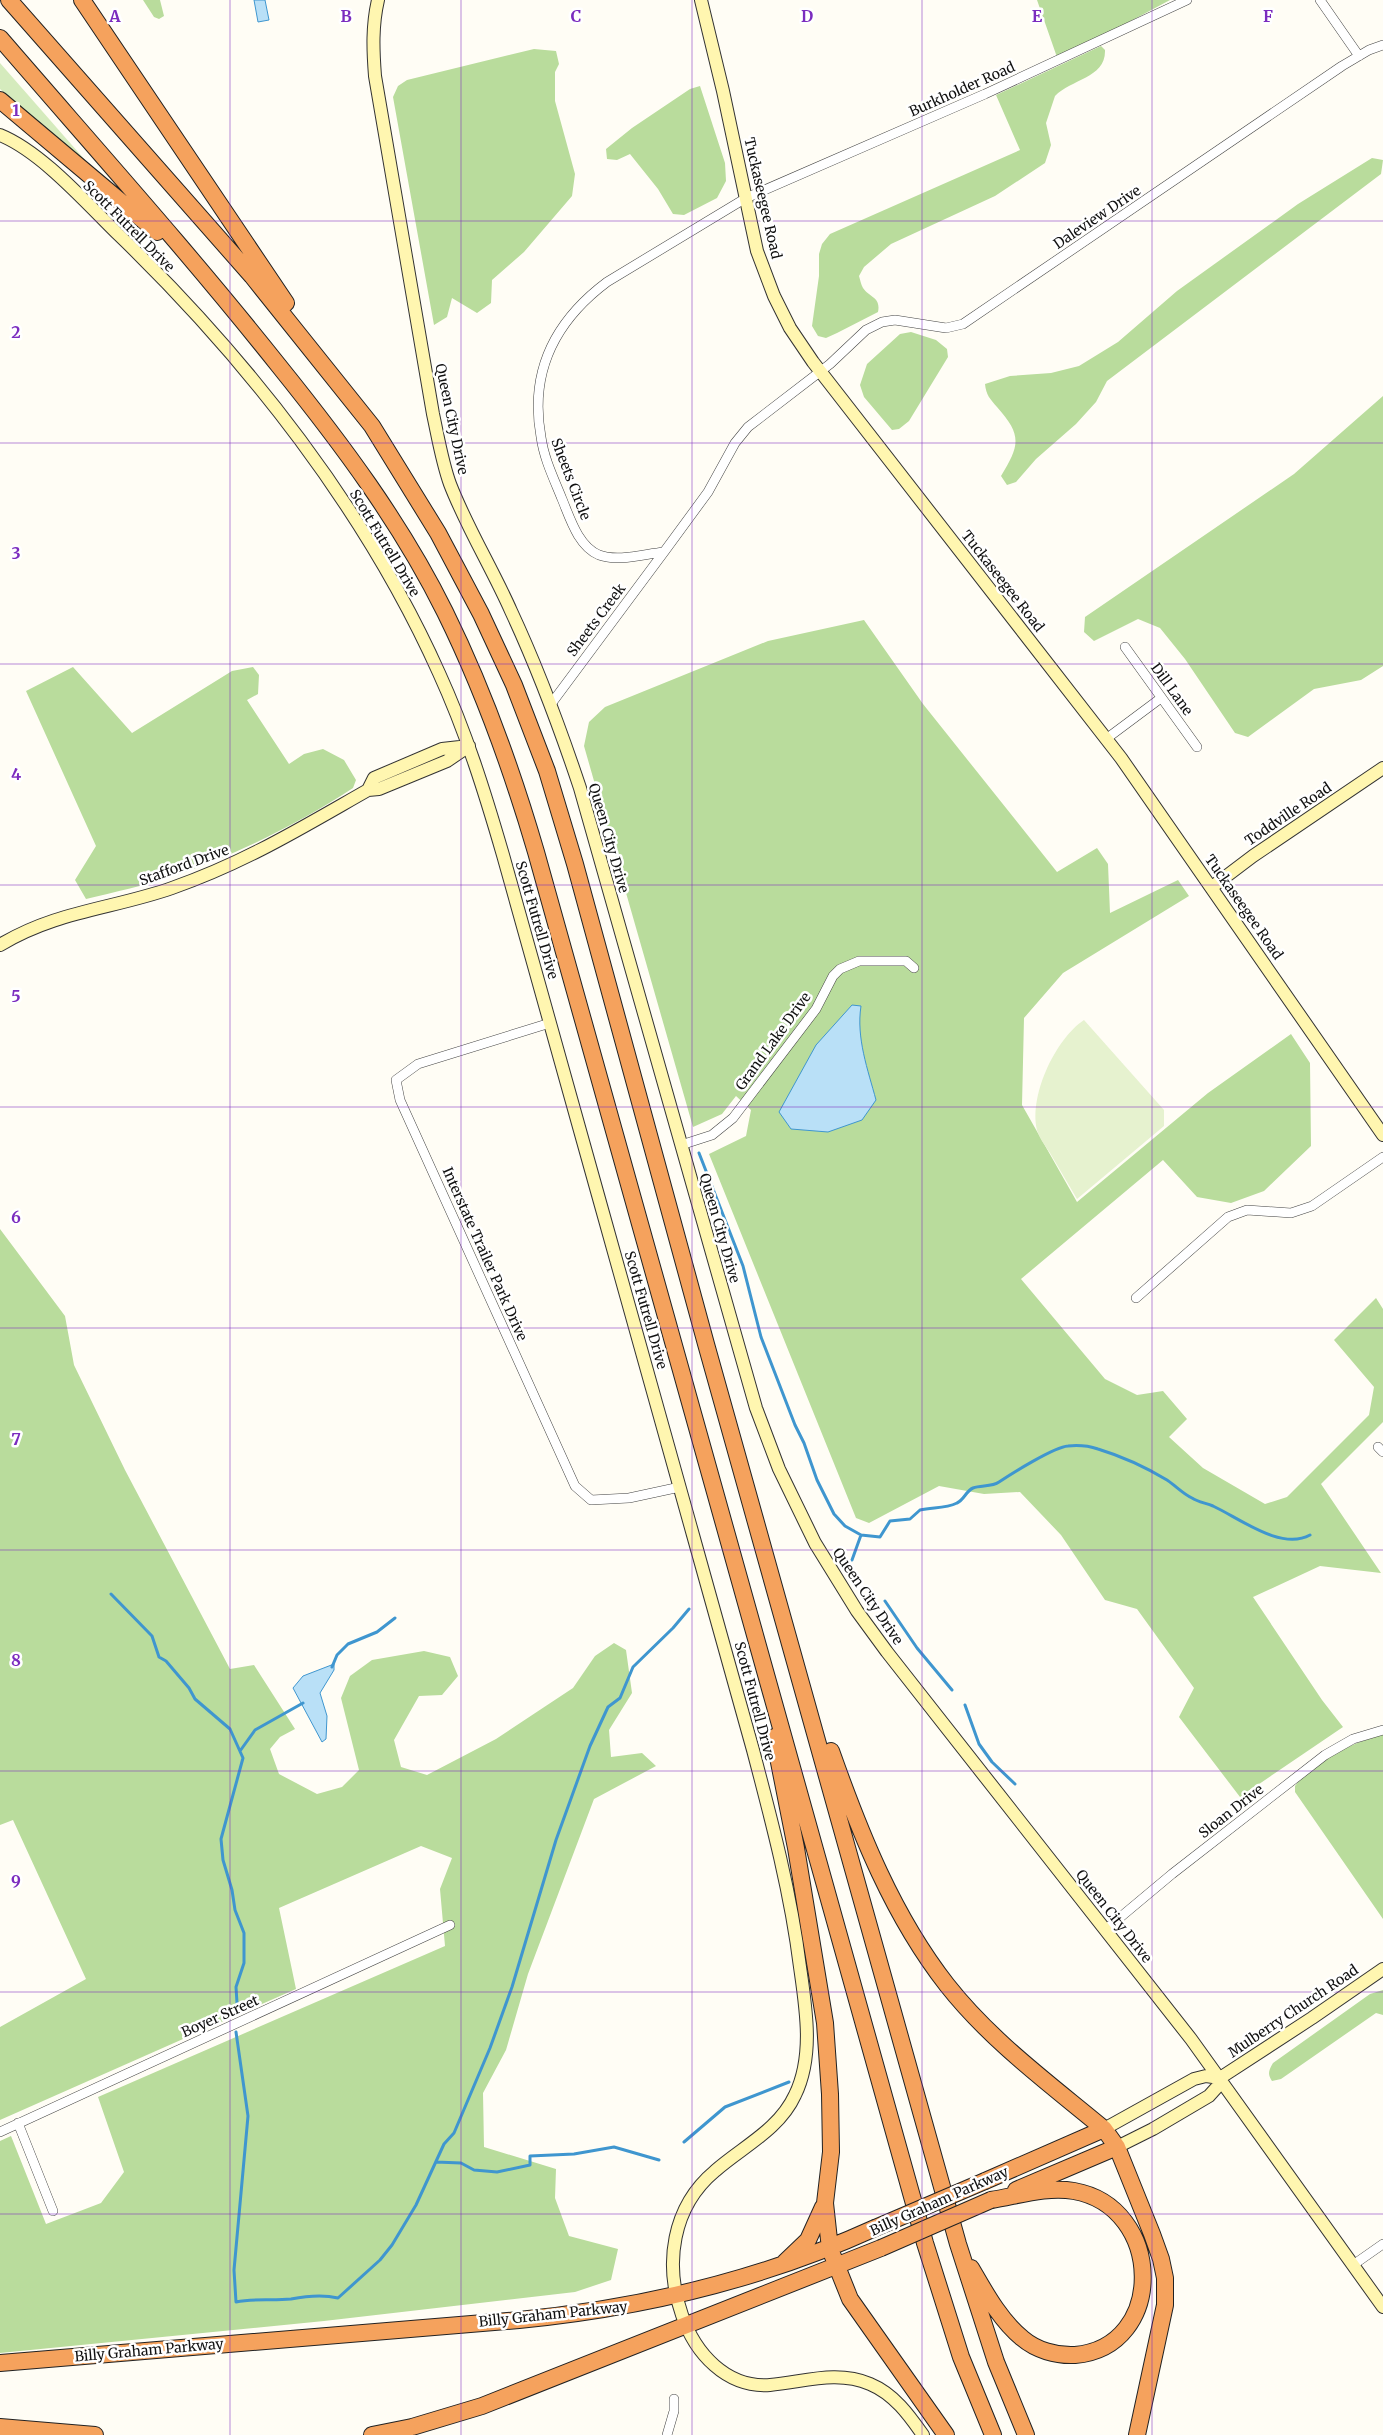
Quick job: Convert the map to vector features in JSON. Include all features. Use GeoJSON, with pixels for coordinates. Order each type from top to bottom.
{"type":"FeatureCollection","features":[{"type":"Feature","properties":{"kind":"highway"},"geometry":{"type":"LineString","coordinates":[[9,0],[252,276],[372,426],[438,533],[481,614],[531,726],[575,864],[878,1964],[958,2244],[996,2362],[1026,2435]]}},
{"type":"Feature","properties":{"kind":"highway"},"geometry":{"type":"LineString","coordinates":[[82,0],[340,384]]}},
{"type":"Feature","properties":{"kind":"highway"},"geometry":{"type":"LineString","coordinates":[[0,38],[215,286],[308,402],[375,494],[427,579],[469,663],[498,734],[536,852],[936,2280],[961,2357],[993,2435]]}},
{"type":"Feature","properties":{"kind":"highway"},"geometry":{"type":"LineString","coordinates":[[0,100],[196,265]]}},
{"type":"Feature","properties":{"kind":"highway"},"geometry":{"type":"LineString","coordinates":[[782,1612],[852,1812],[881,1874],[918,1943],[948,1986],[992,2034],[1104,2130],[1117,2147],[1158,2251],[1166,2288],[1165,2305],[1137,2435]]}},
{"type":"Feature","properties":{"kind":"highway"},"geometry":{"type":"LineString","coordinates":[[763,1661],[825,2023],[831,2142],[825,2203],[830,2249],[835,2266],[850,2299],[946,2435]]}},
{"type":"Feature","properties":{"kind":"highway","name":"Billy Graham Parkway"},"geometry":{"type":"LineString","coordinates":[[0,2363],[562,2316],[676,2296],[778,2267],[830,2249],[1104,2130]]}},
{"type":"Feature","properties":{"kind":"highway","name":"Billy Graham Parkway"},"geometry":{"type":"LineString","coordinates":[[372,2435],[412,2427],[482,2406],[881,2248],[1117,2147]]}},
{"type":"Feature","properties":{"kind":"highway"},"geometry":{"type":"LineString","coordinates":[[958,2244],[982,2286],[1012,2328],[1021,2338],[1041,2350],[1069,2355],[1097,2350],[1117,2337],[1130,2321],[1140,2298],[1143,2266],[1138,2243],[1131,2228],[1115,2210],[1102,2201],[1073,2191],[1046,2191],[991,2200]]}},
{"type":"Feature","properties":{"kind":"highway"},"geometry":{"type":"LineString","coordinates":[[778,2267],[808,2240],[825,2203]]}},
{"type":"Feature","properties":{"kind":"highway"},"geometry":{"type":"LineString","coordinates":[[427,2435],[482,2406]]}},
{"type":"Feature","properties":{"kind":"highway"},"geometry":{"type":"LineString","coordinates":[[0,2426],[95,2435]]}},
{"type":"Feature","properties":{"kind":"street","name":"Queen City Drive"},"geometry":{"type":"LineString","coordinates":[[378,0],[374,19],[375,76],[430,399],[445,467],[463,514],[510,608],[551,704],[580,788],[756,1408],[779,1469],[815,1543],[857,1611],[886,1652],[1106,1930],[1220,2078],[1383,2307]]}},
{"type":"Feature","properties":{"kind":"street","name":"Tuckaseegee Road"},"geometry":{"type":"LineString","coordinates":[[701,0],[758,252],[774,296],[790,328],[820,371],[1106,739],[1212,887],[1383,1135]]}},
{"type":"Feature","properties":{"kind":"street","name":"Burkholder Road"},"geometry":{"type":"LineString","coordinates":[[746,198],[958,106],[1188,0]]}},
{"type":"Feature","properties":{"kind":"street"},"geometry":{"type":"LineString","coordinates":[[1320,0],[1359,56]]}},
{"type":"Feature","properties":{"kind":"street","name":"Daleview Drive"},"geometry":{"type":"LineString","coordinates":[[820,371],[876,324],[894,320],[946,328],[963,324],[977,316],[1359,56],[1383,45]]}},
{"type":"Feature","properties":{"kind":"street","name":"Scott Futrell Drive"},"geometry":{"type":"LineString","coordinates":[[0,135],[17,144],[54,173],[159,275],[235,360],[299,440],[353,516],[399,592],[439,672],[469,746],[503,855],[680,1487],[776,1842],[789,1897],[800,1968],[807,2051],[802,2077],[796,2094],[779,2119],[711,2173],[687,2205],[674,2240],[672,2266],[676,2296],[687,2326],[699,2349],[710,2362],[732,2378],[760,2385],[832,2376],[869,2384],[889,2396],[902,2407],[923,2435]]}},
{"type":"Feature","properties":{"kind":"street","name":"Sheets Circle"},"geometry":{"type":"LineString","coordinates":[[664,552],[612,557],[593,552],[580,538],[550,470],[541,438],[538,417],[541,376],[551,345],[558,331],[572,312],[588,296],[607,282],[746,198]]}},
{"type":"Feature","properties":{"kind":"street"},"geometry":{"type":"LineString","coordinates":[[664,552],[704,498],[735,443],[748,427],[820,371]]}},
{"type":"Feature","properties":{"kind":"street","name":"Sheets Creek"},"geometry":{"type":"LineString","coordinates":[[551,704],[664,552]]}},
{"type":"Feature","properties":{"kind":"street","name":"Dill Lane"},"geometry":{"type":"LineString","coordinates":[[1125,647],[1197,747]]}},
{"type":"Feature","properties":{"kind":"street"},"geometry":{"type":"LineString","coordinates":[[1106,739],[1161,698]]}},
{"type":"Feature","properties":{"kind":"street","name":"Stafford Drive"},"geometry":{"type":"LineString","coordinates":[[0,944],[19,933],[60,916],[146,896],[214,872],[293,834],[368,790],[374,778],[442,749],[469,746]]}},
{"type":"Feature","properties":{"kind":"street","name":"Toddville Road"},"geometry":{"type":"LineString","coordinates":[[1212,887],[1253,856],[1383,768]]}},
{"type":"Feature","properties":{"kind":"street","name":"Grand Lake Drive"},"geometry":{"type":"LineString","coordinates":[[681,1145],[712,1134],[733,1118],[816,1009],[833,976],[840,969],[859,961],[869,960],[906,961],[914,968]]}},
{"type":"Feature","properties":{"kind":"street","name":"Interstate Trailer Park Drive"},"geometry":{"type":"LineString","coordinates":[[550,1023],[418,1064],[396,1080],[400,1100],[575,1486],[591,1500],[630,1498],[680,1487]]}},
{"type":"Feature","properties":{"kind":"street"},"geometry":{"type":"LineString","coordinates":[[1136,1298],[1228,1216],[1247,1210],[1291,1214],[1312,1206],[1383,1157]]}},
{"type":"Feature","properties":{"kind":"street","name":"Sloan Drive"},"geometry":{"type":"LineString","coordinates":[[1106,1930],[1172,1874],[1325,1755],[1353,1740],[1383,1730]]}},
{"type":"Feature","properties":{"kind":"street","name":"Boyer Street"},"geometry":{"type":"LineString","coordinates":[[0,2132],[450,1925]]}},
{"type":"Feature","properties":{"kind":"street","name":"Mulberry Church Road"},"geometry":{"type":"LineString","coordinates":[[1117,2147],[1153,2129],[1209,2096],[1218,2086],[1220,2078],[1383,1969]]}},
{"type":"Feature","properties":{"kind":"street"},"geometry":{"type":"LineString","coordinates":[[1104,2130],[1194,2079],[1214,2075],[1220,2078]]}},
{"type":"Feature","properties":{"kind":"street"},"geometry":{"type":"LineString","coordinates":[[18,2124],[53,2210]]}},
{"type":"Feature","properties":{"kind":"street"},"geometry":{"type":"LineString","coordinates":[[1353,2265],[1383,2244]]}},
{"type":"Feature","properties":{"kind":"street"},"geometry":{"type":"LineString","coordinates":[[667,2435],[674,2411],[674,2399]]}},
{"type":"Feature","properties":{"kind":"green space"},"geometry":{"type":"Polygon","coordinates":[[[143,0],[160,0],[164,16],[159,19],[154,17],[143,0]]]}},
{"type":"Feature","properties":{"kind":"green space"},"geometry":{"type":"Polygon","coordinates":[[[1037,0],[1170,0],[1058,60],[1037,0]]]}},
{"type":"Feature","properties":{"kind":"green space"},"geometry":{"type":"Polygon","coordinates":[[[1101,46],[1105,50],[1104,59],[1100,67],[1055,96],[1046,123],[1051,145],[1045,163],[995,196],[891,244],[864,267],[859,276],[863,288],[878,303],[878,312],[826,338],[818,336],[812,326],[819,276],[819,254],[822,244],[830,234],[1020,150],[996,95],[1101,46]]]}},
{"type":"Feature","properties":{"kind":"green space"},"geometry":{"type":"Polygon","coordinates":[[[534,49],[556,51],[559,64],[555,72],[555,101],[575,174],[572,196],[524,252],[492,280],[491,303],[477,313],[452,298],[447,317],[434,325],[393,97],[398,86],[407,80],[534,49]]]}},
{"type":"Feature","properties":{"kind":"green space"},"geometry":{"type":"Polygon","coordinates":[[[0,63],[92,168],[90,170],[0,89],[0,63]]]}},
{"type":"Feature","properties":{"kind":"green space"},"geometry":{"type":"Polygon","coordinates":[[[700,86],[725,163],[726,181],[717,198],[684,215],[673,214],[658,189],[630,154],[617,160],[607,159],[606,149],[632,128],[690,89],[700,86]]]}},
{"type":"Feature","properties":{"kind":"green space"},"geometry":{"type":"Polygon","coordinates":[[[1372,158],[1383,160],[1381,174],[1107,381],[1096,402],[1076,424],[1036,459],[1016,482],[1007,485],[1001,476],[1012,456],[1016,440],[1011,425],[989,397],[985,384],[1010,376],[1051,373],[1079,366],[1118,342],[1177,291],[1298,204],[1372,158]]]}},
{"type":"Feature","properties":{"kind":"green space"},"geometry":{"type":"Polygon","coordinates":[[[911,332],[936,340],[947,349],[948,357],[909,421],[899,429],[892,430],[864,397],[860,385],[867,364],[900,334],[911,332]]]}},
{"type":"Feature","properties":{"kind":"green space"},"geometry":{"type":"Polygon","coordinates":[[[1383,396],[1383,666],[1361,680],[1314,689],[1248,737],[1235,733],[1185,659],[1160,628],[1138,619],[1094,641],[1084,632],[1085,617],[1294,474],[1383,396]]]}},
{"type":"Feature","properties":{"kind":"green space"},"geometry":{"type":"Polygon","coordinates":[[[864,620],[923,704],[1057,872],[1097,848],[1108,864],[1110,913],[1178,880],[1189,896],[1063,973],[1024,1018],[1022,1105],[1077,1202],[1208,1093],[1291,1034],[1310,1063],[1311,1146],[1264,1191],[1231,1203],[1197,1197],[1163,1160],[1021,1279],[1105,1379],[1137,1395],[1163,1391],[1187,1419],[1169,1437],[1203,1468],[1265,1504],[1287,1497],[1369,1415],[1374,1387],[1334,1340],[1376,1298],[1383,1309],[1383,1422],[1321,1484],[1381,1573],[1320,1566],[1253,1597],[1322,1700],[1343,1727],[1240,1797],[1179,1717],[1194,1688],[1137,1609],[1105,1600],[1061,1535],[1020,1492],[984,1494],[939,1486],[869,1523],[856,1518],[709,1154],[746,1136],[751,1110],[736,1096],[722,1114],[693,1127],[584,746],[589,722],[605,707],[768,641],[864,620]]]}},
{"type":"Feature","properties":{"kind":"green space"},"geometry":{"type":"Polygon","coordinates":[[[73,667],[132,733],[232,671],[253,667],[259,675],[258,694],[247,700],[289,764],[304,754],[323,749],[344,760],[356,780],[353,788],[288,827],[219,859],[161,880],[86,899],[75,880],[96,846],[26,691],[73,667]]]}},
{"type":"Feature","properties":{"kind":"green space"},"geometry":{"type":"Polygon","coordinates":[[[1084,1020],[1164,1110],[1164,1126],[1077,1199],[1040,1138],[1036,1119],[1036,1104],[1040,1087],[1054,1055],[1073,1029],[1084,1020]]]}},
{"type":"Feature","properties":{"kind":"green space"},"geometry":{"type":"Polygon","coordinates":[[[0,1229],[65,1316],[74,1365],[125,1470],[230,1669],[254,1665],[295,1729],[280,1737],[270,1749],[279,1774],[317,1794],[342,1787],[359,1770],[341,1698],[350,1676],[372,1660],[424,1651],[450,1657],[458,1676],[442,1695],[419,1696],[394,1740],[401,1767],[427,1775],[496,1739],[573,1688],[595,1656],[614,1643],[626,1650],[632,1693],[609,1730],[611,1757],[642,1753],[656,1766],[594,1799],[528,1974],[506,2050],[483,2093],[484,2147],[556,2169],[555,2198],[569,2236],[618,2249],[611,2280],[575,2292],[324,2321],[0,2353],[0,2141],[11,2136],[46,2224],[101,2203],[124,2172],[98,2097],[445,1946],[440,1889],[452,1858],[421,1846],[279,1908],[296,1989],[0,2120],[0,2027],[86,1979],[13,1820],[0,1825],[0,1229]]]}},
{"type":"Feature","properties":{"kind":"green space"},"geometry":{"type":"Polygon","coordinates":[[[1383,1734],[1383,1919],[1295,1792],[1295,1786],[1323,1760],[1359,1742],[1383,1734]]]}},
{"type":"Feature","properties":{"kind":"green space"},"geometry":{"type":"Polygon","coordinates":[[[1383,1990],[1383,2015],[1376,2013],[1281,2079],[1272,2081],[1269,2072],[1273,2063],[1370,1994],[1383,1990]]]}},
{"type":"Feature","properties":{"kind":"water"},"geometry":{"type":"Polygon","coordinates":[[[254,0],[265,0],[269,20],[258,22],[254,0]]]}},
{"type":"Feature","properties":{"kind":"water"},"geometry":{"type":"Polygon","coordinates":[[[852,1005],[861,1006],[861,1042],[876,1100],[862,1120],[828,1132],[791,1129],[779,1112],[816,1045],[852,1005]]]}},
{"type":"Feature","properties":{"kind":"water"},"geometry":{"type":"Polygon","coordinates":[[[334,1664],[334,1670],[320,1693],[327,1716],[326,1739],[322,1742],[293,1688],[303,1676],[334,1664]]]}},
{"type":"Feature","properties":{"kind":"waterway"},"geometry":{"type":"LineString","coordinates":[[699,1153],[743,1266],[761,1337],[795,1425],[804,1443],[817,1480],[834,1514],[845,1526],[861,1535],[880,1537],[890,1521],[910,1519],[920,1510],[943,1507],[959,1502],[973,1488],[996,1484],[1053,1451],[1068,1446],[1087,1446],[1116,1455],[1151,1471],[1194,1499],[1213,1506],[1260,1531],[1286,1539],[1299,1539],[1310,1535]]}},
{"type":"Feature","properties":{"kind":"waterway"},"geometry":{"type":"LineString","coordinates":[[852,1560],[861,1535]]}},
{"type":"Feature","properties":{"kind":"waterway"},"geometry":{"type":"LineString","coordinates":[[111,1594],[152,1636],[159,1657],[166,1661],[189,1688],[195,1699],[230,1729],[243,1758],[221,1839],[223,1860],[232,1890],[235,1910],[244,1933],[244,1963],[236,1987],[237,2003],[234,2016]]}},
{"type":"Feature","properties":{"kind":"waterway"},"geometry":{"type":"LineString","coordinates":[[885,1601],[917,1648],[952,1690]]}},
{"type":"Feature","properties":{"kind":"waterway"},"geometry":{"type":"LineString","coordinates":[[236,2032],[248,2116],[234,2270],[236,2302],[314,2296],[338,2298],[380,2260],[392,2245],[416,2205],[444,2144],[454,2133],[490,2048],[512,1987],[556,1840],[590,1746],[608,1707],[620,1698],[633,1667],[673,1628],[689,1609]]}},
{"type":"Feature","properties":{"kind":"waterway"},"geometry":{"type":"LineString","coordinates":[[332,1667],[337,1655],[348,1644],[377,1632],[395,1618]]}},
{"type":"Feature","properties":{"kind":"waterway"},"geometry":{"type":"LineString","coordinates":[[240,1751],[255,1730],[303,1703]]}},
{"type":"Feature","properties":{"kind":"waterway"},"geometry":{"type":"LineString","coordinates":[[965,1705],[979,1744],[992,1762],[1015,1784]]}},
{"type":"Feature","properties":{"kind":"waterway"},"geometry":{"type":"LineString","coordinates":[[684,2142],[725,2107],[789,2082]]}},
{"type":"Feature","properties":{"kind":"waterway"},"geometry":{"type":"LineString","coordinates":[[436,2162],[461,2163],[474,2170],[497,2172],[530,2165],[530,2156],[574,2154],[614,2147],[659,2160]]}}]}
